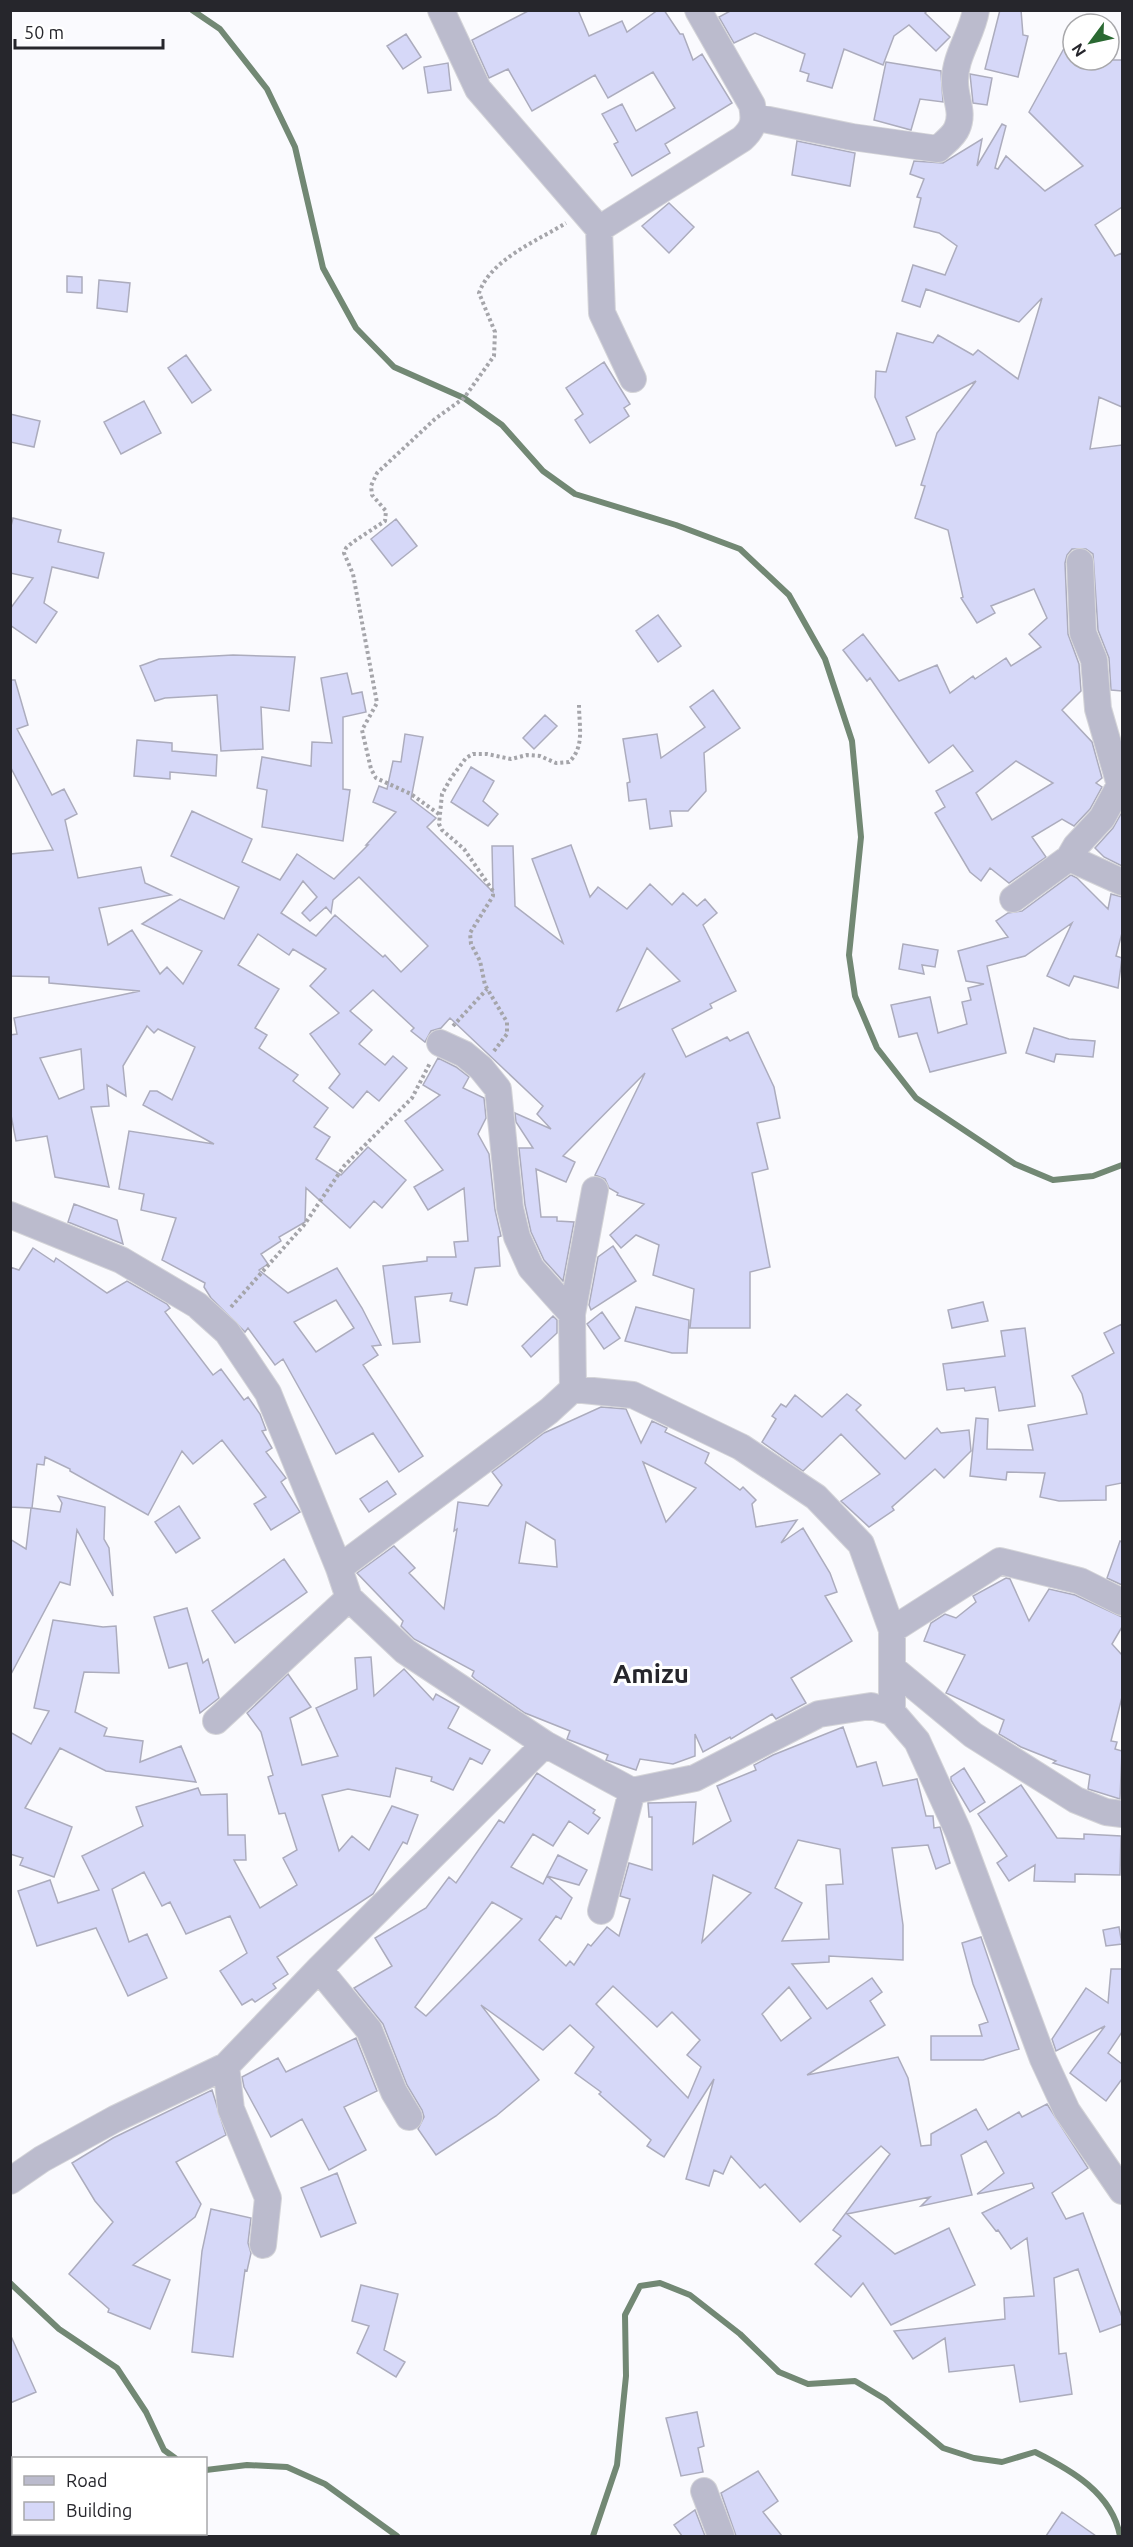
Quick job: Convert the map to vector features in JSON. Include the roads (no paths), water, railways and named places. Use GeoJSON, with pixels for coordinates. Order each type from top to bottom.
{"type":"FeatureCollection","features":[{"type":"Feature","properties":{"kind":"street"},"geometry":{"type":"LineString","coordinates":[[441,10],[478,89],[592,220],[602,313],[633,379]]}},
{"type":"Feature","properties":{"kind":"street"},"geometry":{"type":"LineString","coordinates":[[592,220],[742,139],[752,129],[754,117],[752,105],[698,10]]}},
{"type":"Feature","properties":{"kind":"street"},"geometry":{"type":"LineString","coordinates":[[754,117],[852,137],[938,148],[957,130],[961,111],[954,82],[961,50],[974,21],[976,10]]}},
{"type":"Feature","properties":{"kind":"street"},"geometry":{"type":"LineString","coordinates":[[1013,899],[1069,858],[1076,846],[1102,818],[1120,785],[1098,709],[1094,660],[1083,633],[1080,562]]}},
{"type":"Feature","properties":{"kind":"street"},"geometry":{"type":"LineString","coordinates":[[1069,858],[1122,882]]}},
{"type":"Feature","properties":{"kind":"street"},"geometry":{"type":"LineString","coordinates":[[440,1043],[464,1054],[481,1068],[498,1089],[510,1208],[517,1237],[531,1268],[572,1314]]}},
{"type":"Feature","properties":{"kind":"street"},"geometry":{"type":"LineString","coordinates":[[573,1389],[572,1314],[595,1190]]}},
{"type":"Feature","properties":{"kind":"street"},"geometry":{"type":"LineString","coordinates":[[10,1215],[121,1260],[198,1305],[227,1332],[268,1393],[349,1598],[405,1651],[545,1744],[632,1791],[695,1778],[819,1714],[871,1706],[892,1712],[917,1741],[958,1831],[1042,2059],[1067,2111],[1121,2186]]}},
{"type":"Feature","properties":{"kind":"street"},"geometry":{"type":"LineString","coordinates":[[339,1568],[549,1411],[573,1389],[633,1395],[741,1447],[816,1497],[861,1545],[892,1630],[892,1712]]}},
{"type":"Feature","properties":{"kind":"street"},"geometry":{"type":"LineString","coordinates":[[892,1630],[1000,1561],[1080,1581],[1122,1602]]}},
{"type":"Feature","properties":{"kind":"street"},"geometry":{"type":"LineString","coordinates":[[216,1721],[349,1598]]}},
{"type":"Feature","properties":{"kind":"street"},"geometry":{"type":"LineString","coordinates":[[892,1668],[974,1735],[1066,1794],[1106,1812],[1122,1814]]}},
{"type":"Feature","properties":{"kind":"street"},"geometry":{"type":"LineString","coordinates":[[10,2181],[42,2159],[115,2119],[226,2066],[545,1744]]}},
{"type":"Feature","properties":{"kind":"street"},"geometry":{"type":"LineString","coordinates":[[601,1911],[632,1791]]}},
{"type":"Feature","properties":{"kind":"street"},"geometry":{"type":"LineString","coordinates":[[320,1969],[369,2030],[394,2092],[409,2117]]}},
{"type":"Feature","properties":{"kind":"street"},"geometry":{"type":"LineString","coordinates":[[226,2066],[231,2109],[268,2198],[263,2245]]}},
{"type":"Feature","properties":{"kind":"street"},"geometry":{"type":"LineString","coordinates":[[704,2491],[721,2536]]}},
{"type":"Feature","properties":{"kind":"waterway"},"geometry":{"type":"LineString","coordinates":[[192,10],[220,29],[267,89],[295,147],[323,268],[356,328],[394,367],[464,398],[502,425],[543,471],[575,494],[676,525],[740,549],[789,595],[825,659],[852,741],[861,837],[849,955],[855,996],[877,1048],[916,1098],[1015,1164],[1053,1180],[1093,1176],[1122,1165]]}},
{"type":"Feature","properties":{"kind":"waterway"},"geometry":{"type":"LineString","coordinates":[[10,2283],[59,2329],[117,2368],[146,2412],[164,2450],[174,2457]]}},
{"type":"Feature","properties":{"kind":"waterway"},"geometry":{"type":"LineString","coordinates":[[593,2536],[617,2465],[626,2376],[625,2315],[640,2286],[660,2283],[690,2295],[740,2334],[779,2372],[808,2384],[855,2381],[885,2399],[943,2448],[974,2458],[1002,2462],[1035,2452],[1049,2459],[1076,2475],[1099,2495],[1116,2521],[1120,2536]]}},
{"type":"Feature","properties":{"kind":"waterway"},"geometry":{"type":"LineString","coordinates":[[207,2470],[247,2465],[287,2467],[325,2484],[397,2536]]}},
{"type":"Feature","properties":{"kind":"district","name":"Amizu"},"geometry":{"type":"Point","coordinates":[651,1674]}}]}
